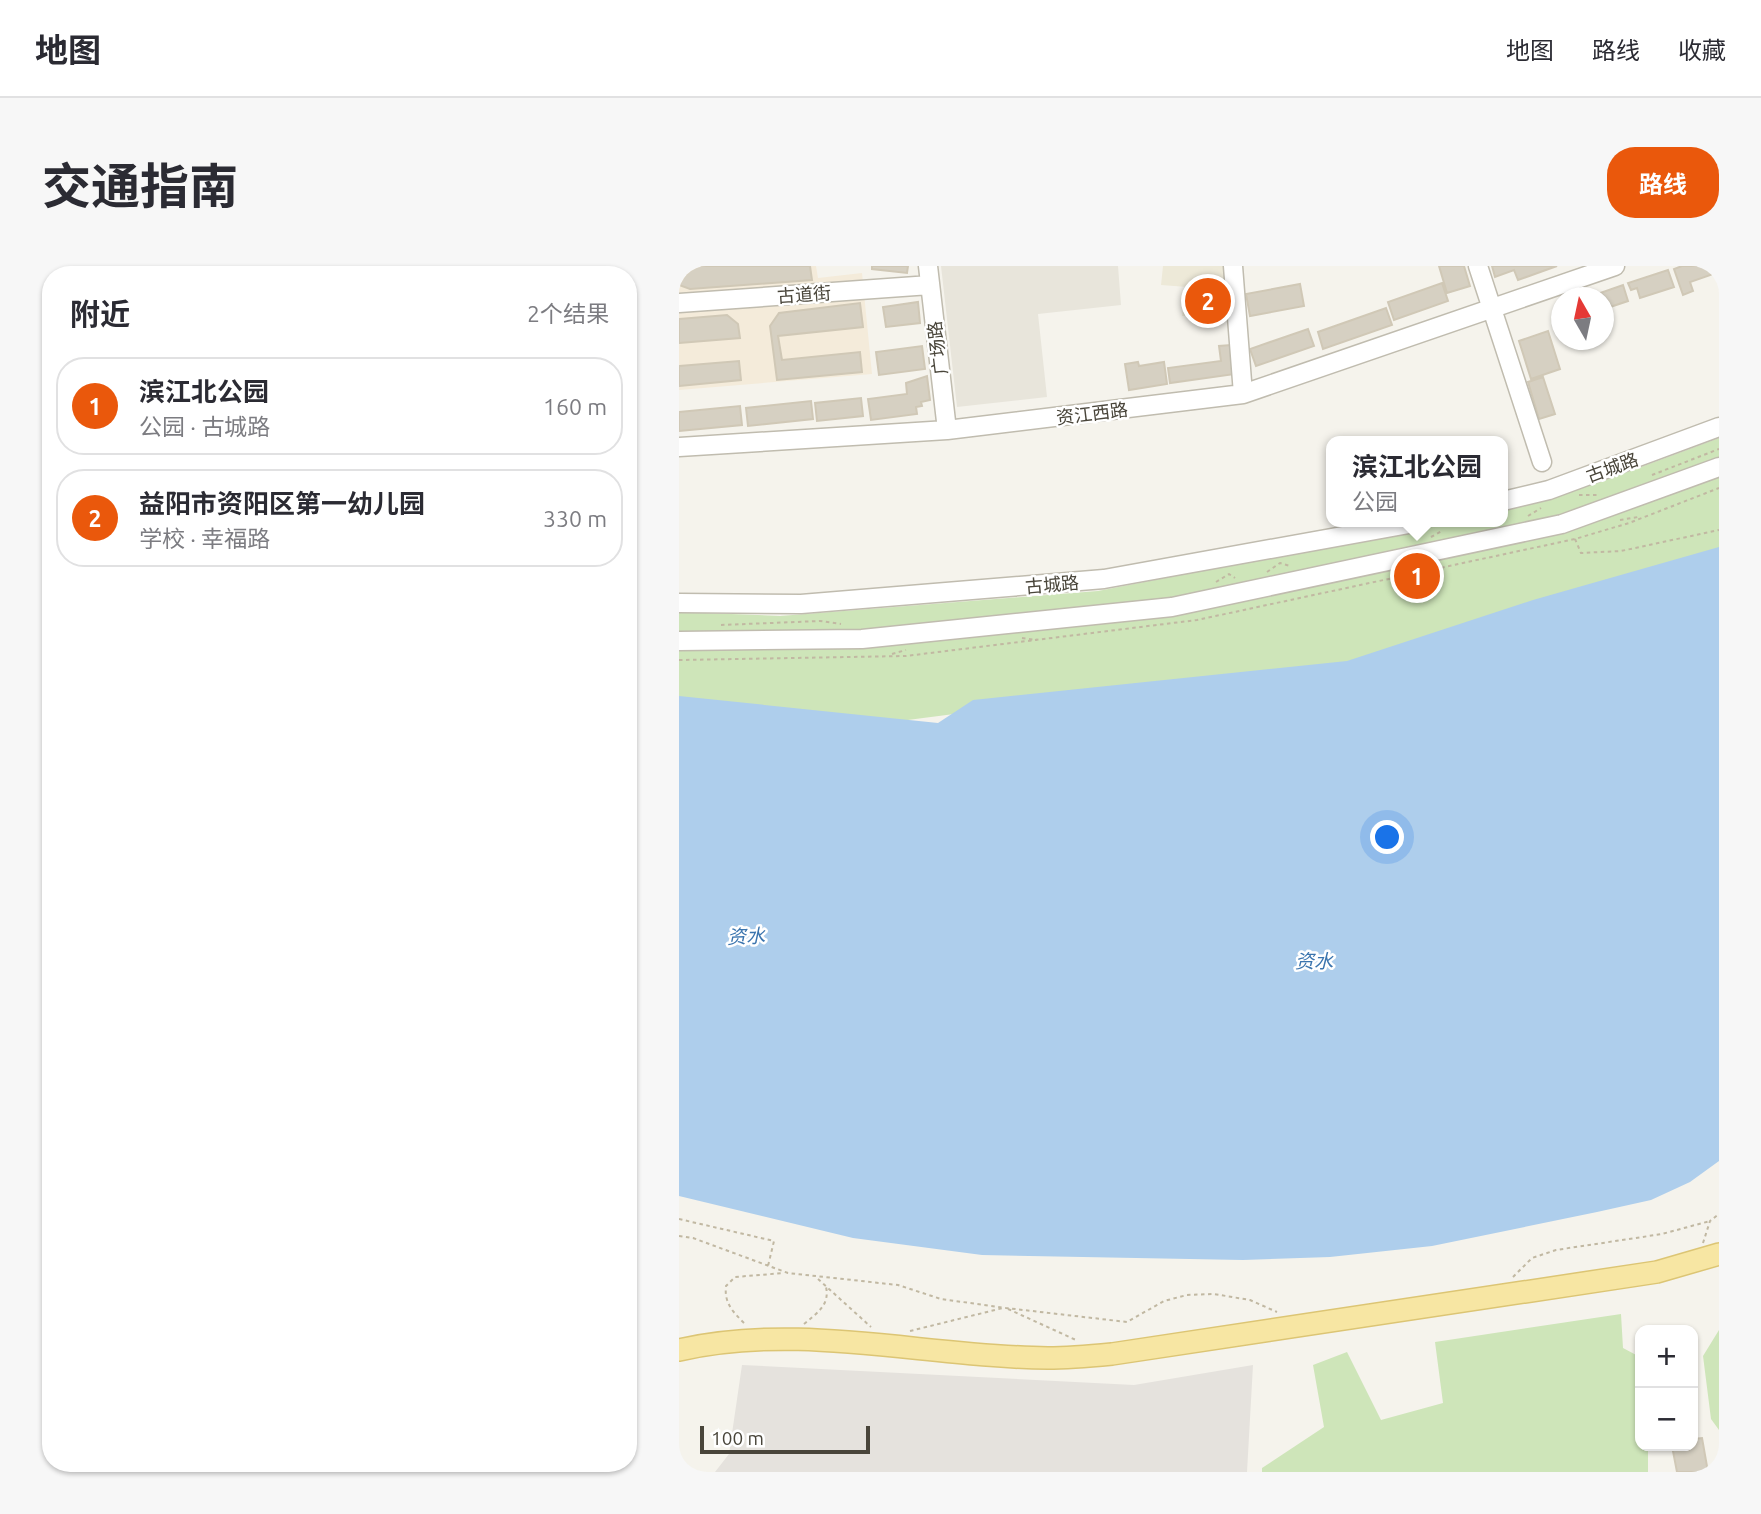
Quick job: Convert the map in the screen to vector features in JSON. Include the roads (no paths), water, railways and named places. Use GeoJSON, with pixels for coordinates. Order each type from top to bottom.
{"type":"FeatureCollection","features":[{"type":"Feature","properties":{"kind":"main road"},"geometry":{"type":"LineString","coordinates":[[679,1350],[746,1340],[796,1339],[1048,1358],[1112,1354],[1657,1272],[1711,1248]]}},
{"type":"Feature","properties":{"kind":"street","name":"广场路"},"geometry":{"type":"LineString","coordinates":[[928,266],[947,430]]}},
{"type":"Feature","properties":{"kind":"street"},"geometry":{"type":"LineString","coordinates":[[1233,266],[1243,394]]}},
{"type":"Feature","properties":{"kind":"street"},"geometry":{"type":"LineString","coordinates":[[1478,266],[1542,462]]}},
{"type":"Feature","properties":{"kind":"street","name":"资江西路"},"geometry":{"type":"LineString","coordinates":[[679,447],[947,430],[1243,394],[1615,266]]}},
{"type":"Feature","properties":{"kind":"street","name":"古道街"},"geometry":{"type":"LineString","coordinates":[[679,303],[930,285]]}},
{"type":"Feature","properties":{"kind":"street","name":"古城路"},"geometry":{"type":"LineString","coordinates":[[1508,500],[1549,490],[1719,427]]}},
{"type":"Feature","properties":{"kind":"street"},"geometry":{"type":"LineString","coordinates":[[679,641],[888,637],[1173,607],[1562,524],[1719,467]]}},
{"type":"Feature","properties":{"kind":"street","name":"古城路"},"geometry":{"type":"LineString","coordinates":[[679,603],[814,603],[1104,579],[1392,527]]}},
{"type":"Feature","properties":{"kind":"water","name":"资水"},"geometry":{"type":"Polygon","coordinates":[[[1719,547],[1719,1161],[1690,1182],[1651,1200],[1432,1246],[1330,1257],[1243,1260],[982,1255],[853,1238],[679,1196],[679,696],[938,723],[973,700],[1347,661],[1533,600],[1719,547]]]}},
{"type":"Feature","properties":{"kind":"place","name":"益阳市资阳区第一幼儿园"},"geometry":{"type":"Point","coordinates":[1208,301]}},
{"type":"Feature","properties":{"kind":"place","name":"滨江北公园"},"geometry":{"type":"Point","coordinates":[1417,576]}}]}
